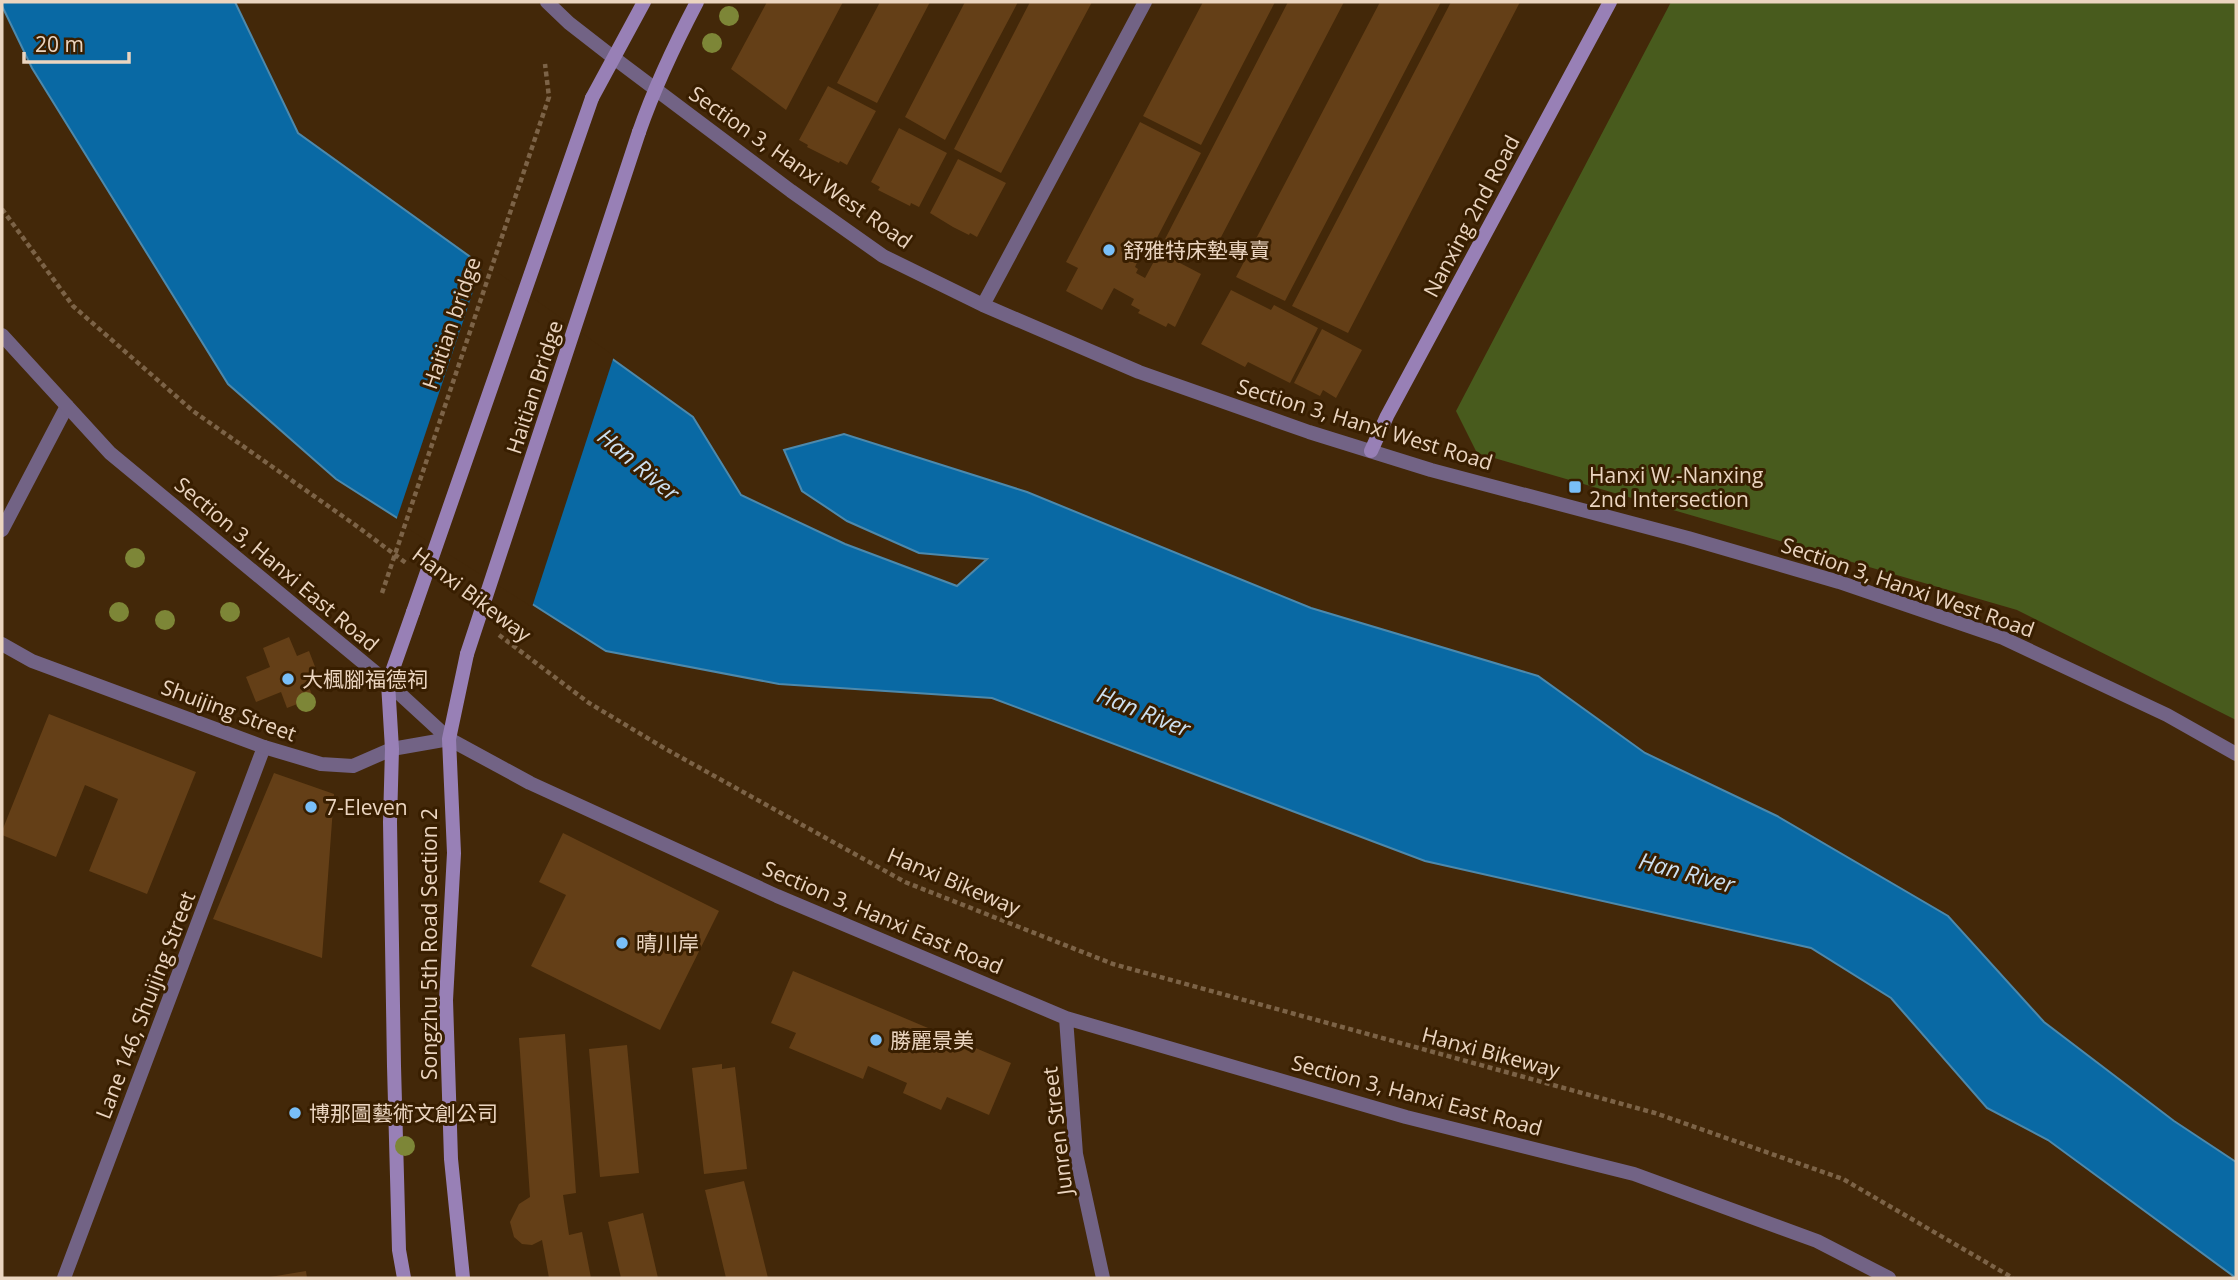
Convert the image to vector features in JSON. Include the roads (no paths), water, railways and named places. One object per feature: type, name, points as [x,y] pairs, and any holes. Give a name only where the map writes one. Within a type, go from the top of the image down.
[{"type":"street","name":"Section 3, Hanxi West Road","points":[[547,2],[569,23],[654,89],[883,256],[983,305],[1139,372],[1309,432],[1431,470],[1688,538],[1839,582],[2003,638],[2167,715],[2236,754]]},
{"type":"street","name":"Haitian bridge","points":[[413,612],[592,98],[645,2]]},
{"type":"street","name":"Haitian Bridge","points":[[467,654],[654,89],[697,2]]},
{"type":"street","points":[[983,305],[1144,2]]},
{"type":"street","name":"Nanxing 2nd Road","points":[[1371,451],[1610,2]]},
{"type":"street","name":"Section 3, Hanxi East Road","points":[[2,335],[110,453],[388,683],[449,739],[539,787],[777,896],[1066,1018],[1406,1117],[1634,1174],[1817,1241],[1889,1278]]},
{"type":"street","points":[[2,530],[67,406]]},
{"type":"street","name":"Songzhu 5th Road Section 2","points":[[404,1278],[399,1250],[394,1066],[390,822],[392,750],[388,683],[413,612]]},
{"type":"street","name":"Shuijing Street","points":[[2,645],[32,661],[264,747],[321,764],[353,766],[392,750],[449,739]]},
{"type":"street","name":"Songzhu 5th Road Section 2","points":[[463,1278],[451,1159],[447,1014],[454,853],[449,739],[467,654]]},
{"type":"street","name":"Lane 146, Shuijing Street","points":[[64,1278],[264,747]]},
{"type":"street","name":"Junren Street","points":[[1066,1018],[1076,1154],[1103,1278]]},
{"type":"water","name":"Han River","points":[[2,2],[235,2],[298,133],[693,417],[741,495],[845,544],[957,586],[987,559],[919,553],[847,521],[802,491],[784,450],[844,434],[1027,492],[1311,608],[1538,676],[1645,753],[1777,816],[1948,916],[2044,1022],[2174,1121],[2236,1162],[2236,1278],[2048,1140],[1987,1108],[1891,998],[1811,948],[1425,861],[992,698],[779,684],[606,651],[336,479],[228,384],[32,68]]},
{"type":"place","name":"舒雅特床墊專賣","points":[[1109,250]]},
{"type":"place","name":"Hanxi W.-Nanxing 2nd Intersection","points":[[1575,487]]},
{"type":"place","name":"大楓腳福德祠","points":[[288,679]]},
{"type":"place","name":"7-Eleven","points":[[311,807]]},
{"type":"place","name":"晴川岸","points":[[622,943]]},
{"type":"place","name":"勝麗景美","points":[[876,1040]]},
{"type":"place","name":"博那圖藝術文創公司","points":[[295,1113]]}]
